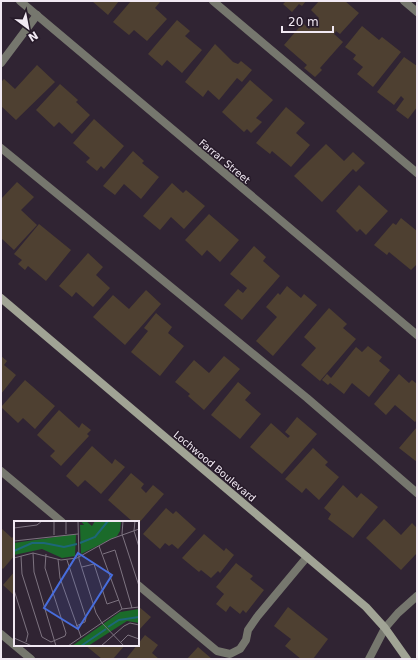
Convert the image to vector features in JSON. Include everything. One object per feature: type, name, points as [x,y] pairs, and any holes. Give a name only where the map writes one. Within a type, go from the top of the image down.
[{"type":"street","name":"Farrar Street","points":[[20,1],[417,336]]},
{"type":"street","points":[[213,1],[417,173]]},
{"type":"street","points":[[404,1],[417,12]]},
{"type":"street","points":[[1,63],[37,15]]},
{"type":"street","points":[[1,148],[307,398],[417,493]]},
{"type":"street","name":"Lochwood Boulevard","points":[[1,298],[366,607],[385,628],[407,659]]},
{"type":"street","points":[[1,471],[61,521]]},
{"type":"street","points":[[139,586],[217,651],[230,654],[240,649],[246,640],[248,630],[257,617],[308,557]]},
{"type":"street","points":[[369,659],[385,628],[398,613],[417,596]]},
{"type":"street","points":[[1,634],[14,645]]},
{"type":"street","points":[[15,646],[31,659]]},
{"type":"building","points":[[92,1],[119,1],[108,15]]},
{"type":"building","points":[[131,1],[160,2],[155,8],[167,19],[147,41],[134,30],[129,35],[113,22]]},
{"type":"building","points":[[286,1],[306,1],[302,6],[299,4],[292,12],[283,4]]},
{"type":"building","points":[[319,1],[345,1],[359,13],[340,34],[336,31],[334,34],[343,42],[320,68],[322,70],[315,77],[304,68],[307,65],[284,45],[303,23],[309,29],[319,18],[311,10]]},
{"type":"building","points":[[177,20],[190,31],[185,36],[202,50],[182,73],[167,60],[162,66],[148,54]]},
{"type":"building","points":[[362,26],[379,40],[382,37],[401,52],[373,87],[357,74],[363,67],[353,59],[356,55],[345,47]]},
{"type":"building","points":[[215,44],[233,62],[238,64],[241,61],[252,70],[242,82],[237,78],[219,100],[208,90],[203,97],[185,82]]},
{"type":"building","points":[[404,57],[417,66],[417,107],[408,119],[396,110],[404,99],[401,96],[394,105],[377,92]]},
{"type":"building","points":[[37,65],[55,82],[16,120],[1,106],[1,82],[4,79],[15,89]]},
{"type":"building","points":[[250,80],[273,100],[256,118],[262,122],[251,133],[247,129],[244,132],[222,112]]},
{"type":"building","points":[[60,84],[78,100],[76,102],[90,115],[72,134],[59,122],[54,127],[36,110]]},
{"type":"building","points":[[286,107],[305,123],[296,133],[310,145],[291,167],[272,151],[270,154],[256,143]]},
{"type":"building","points":[[94,119],[124,146],[104,169],[101,166],[97,171],[86,162],[90,158],[73,143]]},
{"type":"building","points":[[326,144],[344,161],[353,152],[365,163],[356,172],[353,169],[322,202],[294,176]]},
{"type":"building","points":[[133,151],[144,161],[142,163],[159,177],[141,199],[124,184],[115,195],[103,186]]},
{"type":"building","points":[[17,182],[34,197],[21,210],[37,225],[14,250],[1,238],[1,199]]},
{"type":"building","points":[[172,183],[183,193],[186,190],[205,206],[184,229],[171,217],[160,230],[143,216]]},
{"type":"building","points":[[359,185],[388,211],[366,235],[360,229],[357,232],[336,211]]},
{"type":"building","points":[[209,214],[239,240],[220,262],[207,250],[202,256],[185,240]]},
{"type":"building","points":[[401,218],[417,231],[417,264],[411,270],[389,252],[387,255],[374,245],[393,223],[396,225]]},
{"type":"building","points":[[39,224],[71,250],[46,281],[28,266],[25,270],[18,264],[22,260],[14,254]]},
{"type":"building","points":[[254,246],[266,257],[263,261],[280,276],[242,320],[224,305],[238,289],[243,293],[247,288],[230,274]]},
{"type":"building","points":[[88,253],[103,267],[96,275],[110,288],[93,307],[76,292],[72,297],[59,286]]},
{"type":"building","points":[[287,286],[301,298],[304,294],[317,305],[273,356],[256,341],[277,317],[266,307],[278,293],[280,295]]},
{"type":"building","points":[[146,290],[161,304],[125,345],[93,317],[113,295],[129,309]]},
{"type":"building","points":[[329,308],[347,324],[343,328],[356,339],[320,381],[301,365],[316,348],[304,337]]},
{"type":"building","points":[[156,313],[172,327],[168,333],[184,346],[160,376],[131,352],[148,331],[144,328]]},
{"type":"building","points":[[368,346],[382,357],[379,361],[390,370],[369,397],[352,383],[344,394],[330,383],[328,385],[322,380],[327,374],[331,378],[356,347],[362,352]]},
{"type":"building","points":[[1,356],[7,361],[4,365],[16,375],[1,394]]},
{"type":"building","points":[[224,356],[240,369],[204,410],[188,396],[190,394],[175,382],[194,360],[209,373]]},
{"type":"building","points":[[399,374],[409,383],[412,380],[417,384],[417,420],[415,422],[395,405],[386,415],[374,404]]},
{"type":"building","points":[[25,380],[55,406],[35,429],[23,418],[18,423],[1,407]]},
{"type":"building","points":[[238,382],[251,393],[245,400],[261,414],[240,439],[211,415]]},
{"type":"building","points":[[59,410],[79,428],[82,423],[91,430],[87,434],[89,436],[61,466],[50,456],[55,451],[37,435]]},
{"type":"building","points":[[297,417],[317,434],[282,474],[250,447],[271,423],[288,438],[290,436],[285,432]]},
{"type":"building","points":[[417,427],[417,462],[399,448]]},
{"type":"building","points":[[92,446],[112,464],[115,459],[125,467],[101,494],[85,480],[78,487],[66,476]]},
{"type":"building","points":[[313,448],[328,462],[325,465],[339,477],[319,500],[306,488],[302,493],[285,479]]},
{"type":"building","points":[[131,473],[144,484],[141,488],[146,493],[153,485],[164,494],[139,523],[139,521],[132,521],[108,500]]},
{"type":"building","points":[[343,485],[357,498],[361,493],[378,507],[353,538],[328,519],[331,514],[324,508]]},
{"type":"building","points":[[166,508],[173,514],[176,511],[196,529],[178,549],[172,544],[169,546],[165,543],[160,549],[143,534]]},
{"type":"building","points":[[384,519],[401,535],[412,523],[417,528],[417,553],[401,570],[366,538]]},
{"type":"building","points":[[1,528],[12,538],[14,535],[14,556],[3,569],[1,567]]},
{"type":"building","points":[[204,534],[224,551],[226,548],[234,555],[220,573],[218,571],[211,578],[201,570],[199,572],[182,558]]},
{"type":"building","points":[[236,563],[253,576],[250,579],[264,590],[246,613],[243,610],[240,614],[230,606],[226,612],[216,604],[224,594],[216,587]]},
{"type":"building","points":[[14,572],[14,595],[3,585]]},
{"type":"building","points":[[139,607],[151,617],[139,630]]},
{"type":"building","points":[[288,607],[328,639],[313,659],[301,659],[285,646],[291,639],[274,626]]},
{"type":"building","points":[[145,635],[158,645],[152,653],[159,659],[126,659],[136,646],[139,646],[139,643]]},
{"type":"building","points":[[86,646],[124,646],[113,659],[102,659]]},
{"type":"building","points":[[198,647],[212,659],[187,659]]}]
